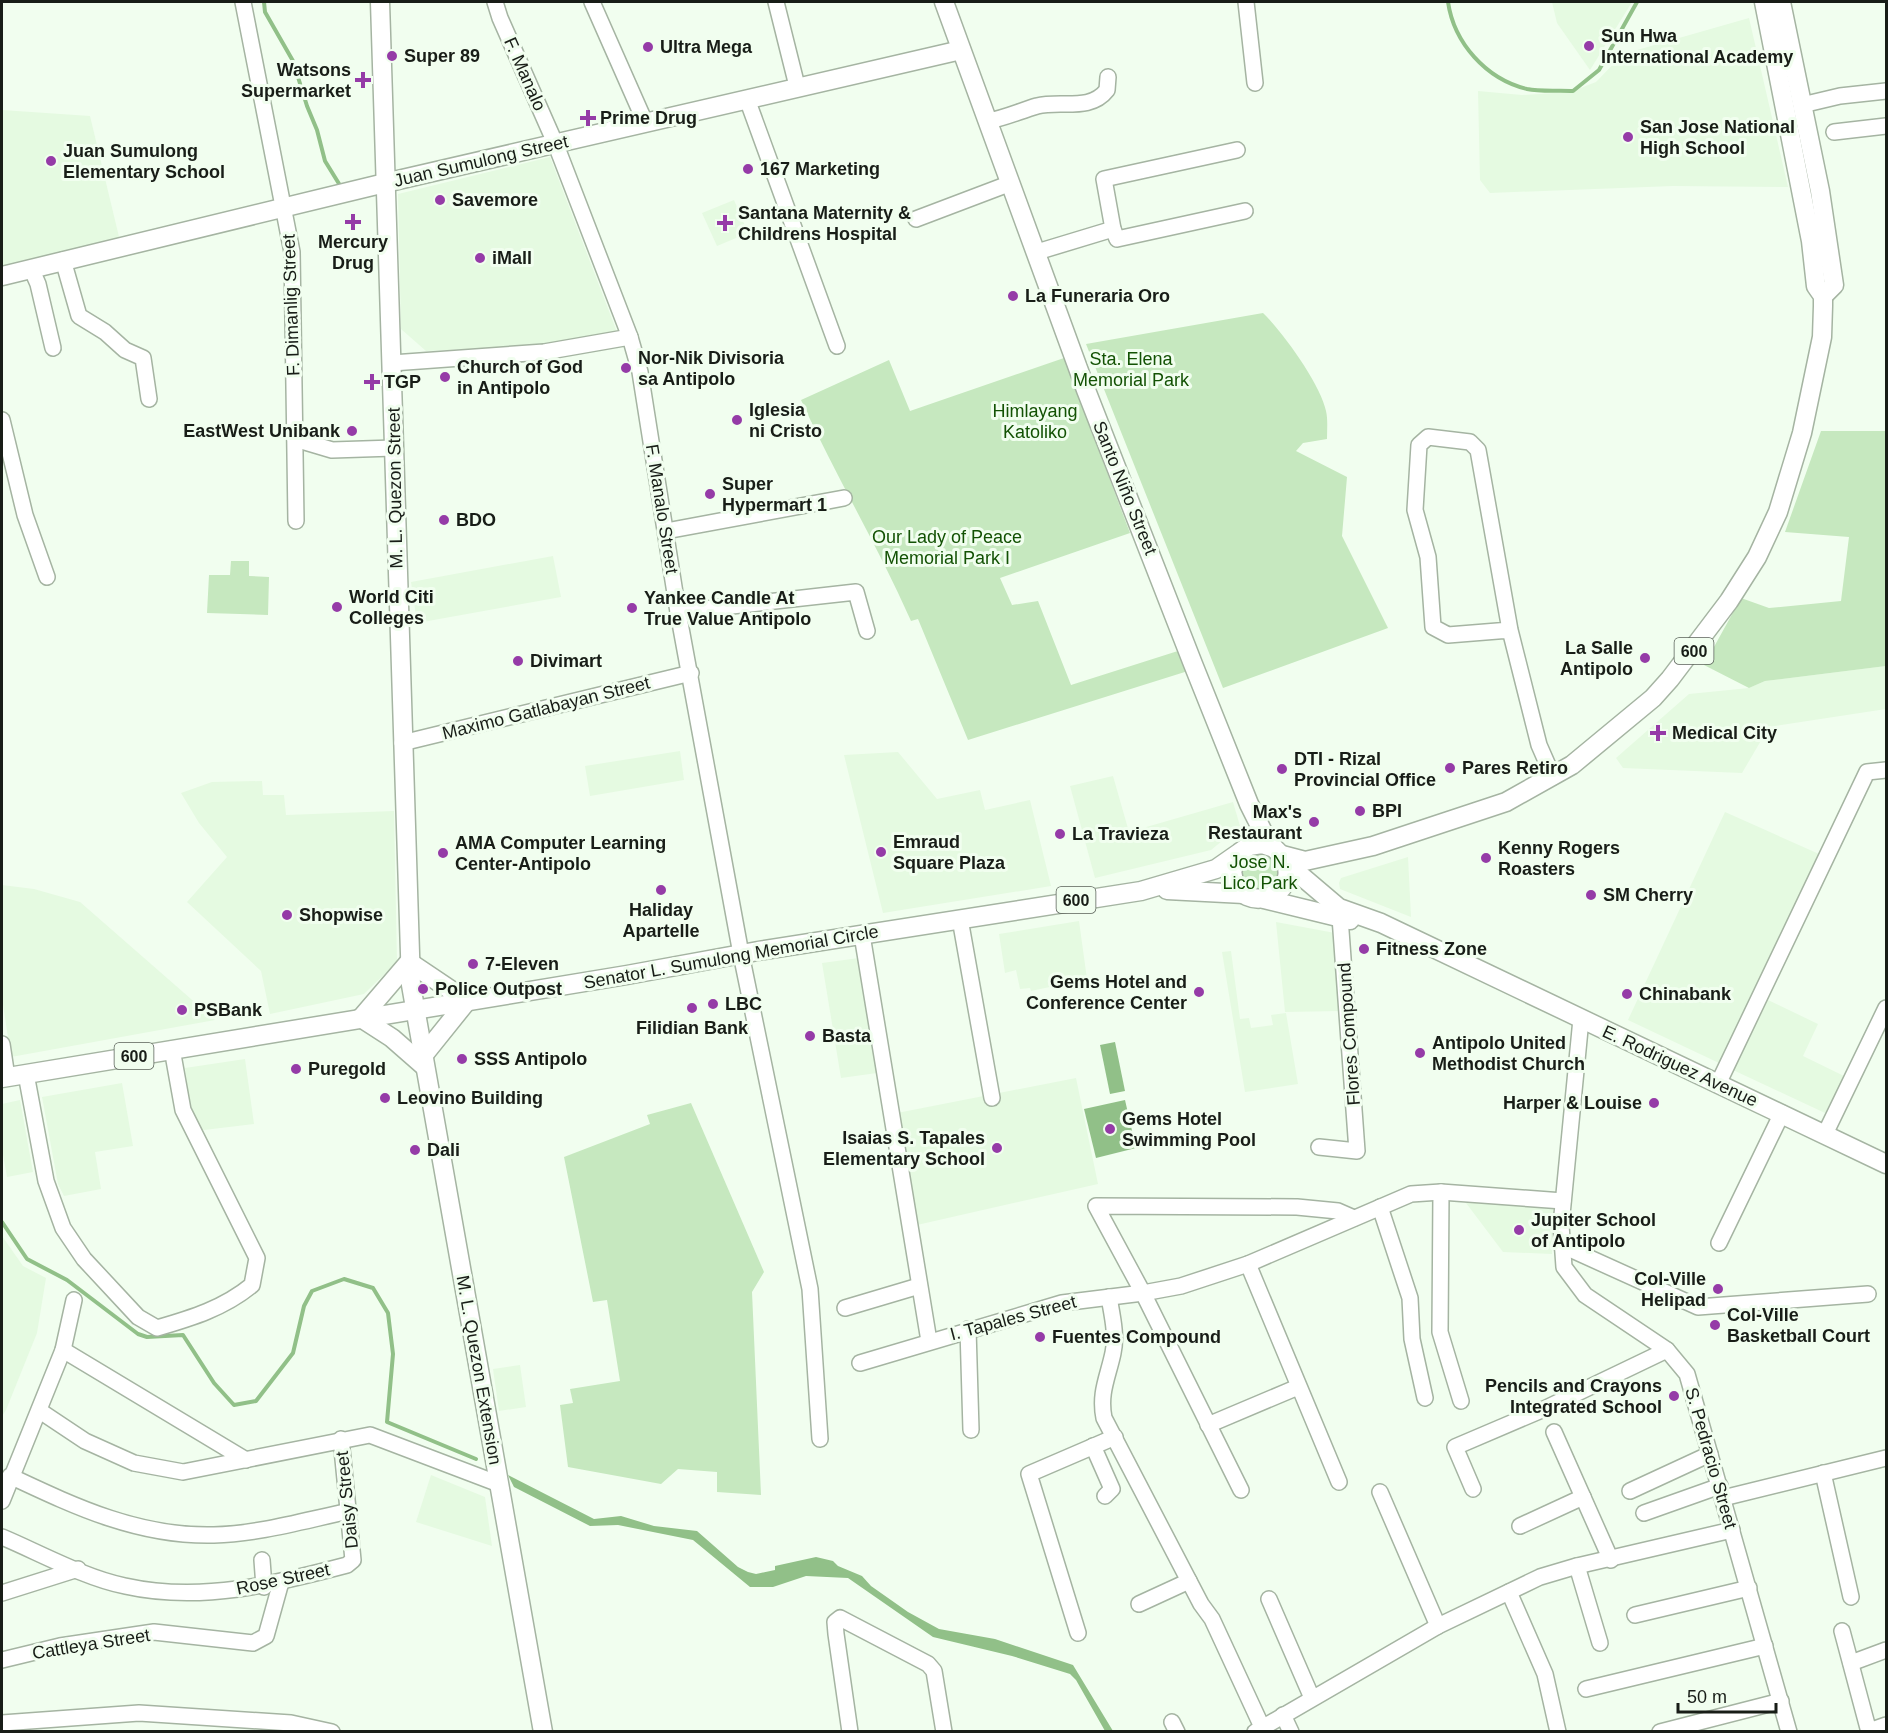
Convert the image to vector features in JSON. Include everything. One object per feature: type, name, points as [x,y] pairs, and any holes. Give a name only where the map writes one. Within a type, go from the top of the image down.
[{"type":"main road","name":"M. L. Quezon Street","points":[[380,2],[402,743],[410,962],[414,1010]]},
{"type":"main road","name":"Santo Niño Street","points":[[944,2],[1086,390],[1250,804],[1266,838],[1281,855]]},
{"type":"main road","name":"600","points":[[1241,851],[1262,844],[1281,855],[1305,861],[1314,860],[1372,846],[1506,802],[1553,777],[1572,765],[1661,689],[1709,630],[1757,557],[1778,512],[1802,433],[1822,337],[1823,296],[1816,286],[1811,241],[1764,2]]},
{"type":"main road","name":"600","points":[[1781,2],[1820,191],[1833,285],[1823,296]]},
{"type":"main road","name":"Juan Sumulong Street","points":[[2,276],[797,86],[962,50]]},
{"type":"main road","name":"Santo Niño Street","points":[[1241,851],[1249,832],[1250,804]]},
{"type":"main road","name":"600","points":[[1244,894],[1263,899],[1304,876],[1372,846]]},
{"type":"main road","name":"Senator L. Sumulong Memorial Circle","points":[[4,1078],[741,954],[1141,891],[1210,871],[1241,851]]},
{"type":"main road","points":[[1241,851],[1232,871],[1235,884],[1244,894]]},
{"type":"main road","points":[[1281,855],[1287,875],[1284,886]]},
{"type":"main road","name":"E. Rodriguez Avenue","points":[[1281,855],[1339,908],[1409,937],[1887,1164]]},
{"type":"main road","name":"Senator L. Sumulong Memorial Circle","points":[[1141,891],[1204,890],[1244,894]]},
{"type":"main road","name":"E. Rodriguez Avenue","points":[[1263,899],[1340,917],[1409,937]]},
{"type":"main road","points":[[410,962],[467,1001],[423,1061],[361,1018],[410,962]]},
{"type":"main road","name":"M. L. Quezon Extension","points":[[414,1010],[543,1731]]},
{"type":"street","name":"F. Dimanlig Street","points":[[243,2],[292,252],[296,521]]},
{"type":"street","name":"F. Manalo","points":[[495,2],[556,145]]},
{"type":"street","points":[[592,2],[645,122]]},
{"type":"street","points":[[776,2],[797,86]]},
{"type":"street","points":[[1246,2],[1255,83]]},
{"type":"street","points":[[988,121],[1037,106],[1075,105],[1093,101],[1107,90],[1108,77]]},
{"type":"street","points":[[1802,105],[1840,96],[1887,91]]},
{"type":"street","points":[[747,99],[837,346]]},
{"type":"street","points":[[1834,132],[1887,126]]},
{"type":"street","name":"F. Manalo Street","points":[[556,145],[630,338],[639,372],[678,612],[741,954],[810,1289],[820,1439]]},
{"type":"street","points":[[1237,150],[1104,179],[1117,239],[1245,211]]},
{"type":"street","points":[[916,219],[1011,183]]},
{"type":"street","points":[[1037,252],[1113,229]]},
{"type":"street","points":[[63,260],[79,316],[105,332],[125,350],[144,358],[149,399]]},
{"type":"street","points":[[31,268],[38,284],[53,348]]},
{"type":"street","points":[[392,363],[543,352],[630,338]]},
{"type":"street","points":[[2,420],[8,477],[25,515],[47,576]]},
{"type":"street","points":[[1510,630],[1448,635],[1433,627],[1428,557],[1415,510],[1419,445],[1428,437],[1470,442],[1478,450],[1510,630],[1539,745],[1553,777]]},
{"type":"street","points":[[295,439],[332,450],[394,448]]},
{"type":"street","points":[[666,531],[844,498]]},
{"type":"street","points":[[678,612],[856,592],[867,631]]},
{"type":"street","name":"Maximo Gatlabayan Street","points":[[402,743],[691,673]]},
{"type":"street","points":[[1718,1084],[1868,772],[1887,770]]},
{"type":"street","name":"Flores Compound","points":[[1319,1147],[1357,1151],[1340,917]]},
{"type":"street","points":[[960,919],[992,1098]]},
{"type":"street","name":"I. Tapales Street","points":[[862,935],[929,1341],[1062,1302],[1143,1293],[1181,1286],[1248,1264],[1411,1194],[1442,1192],[1563,1201]]},
{"type":"street","points":[[1825,1134],[1887,1008]]},
{"type":"street","name":"S. Pedracio Street","points":[[1581,1019],[1563,1201],[1561,1245],[1564,1267],[1585,1295],[1667,1350],[1687,1374],[1789,1731]]},
{"type":"street","points":[[2,1044],[4,1078]]},
{"type":"street","points":[[26,1074],[46,1181],[63,1228],[84,1259],[138,1317],[157,1328],[187,1320],[231,1302],[252,1285],[257,1258],[183,1110],[172,1050]]},
{"type":"street","points":[[1719,1243],[1782,1113]]},
{"type":"street","points":[[1442,1192],[1440,1332],[1461,1401]]},
{"type":"street","points":[[1241,1490],[1143,1293],[1096,1206],[1297,1207],[1338,1211],[1354,1218]]},
{"type":"street","points":[[1380,1207],[1410,1298],[1412,1339],[1425,1398]]},
{"type":"street","points":[[1561,1245],[1698,1306],[1868,1294]]},
{"type":"street","points":[[1248,1264],[1339,1482]]},
{"type":"street","points":[[845,1308],[919,1286]]},
{"type":"street","points":[[1109,1297],[1115,1331],[1114,1352],[1100,1402],[1104,1418],[1189,1581],[1212,1618],[1258,1729],[1438,1626],[1540,1577],[1577,1566],[1611,1560],[1732,1530]]},
{"type":"street","points":[[2,1501],[10,1476],[40,1412],[63,1350],[74,1300]]},
{"type":"street","points":[[968,1329],[972,1430]]},
{"type":"street","points":[[860,1363],[929,1341]]},
{"type":"street","points":[[63,1350],[246,1460]]},
{"type":"street","points":[[1473,1489],[1455,1448],[1544,1409],[1667,1350]]},
{"type":"street","points":[[1208,1425],[1298,1387]]},
{"type":"street","points":[[40,1412],[85,1441],[134,1463],[183,1472],[370,1435],[499,1484]]},
{"type":"street","points":[[1554,1432],[1611,1560]]},
{"type":"street","points":[[1078,1633],[1029,1474],[1115,1437]]},
{"type":"street","name":"Daisy Street","points":[[341,1439],[350,1511],[353,1560]]},
{"type":"street","points":[[1093,1446],[1112,1489],[1105,1496]]},
{"type":"street","points":[[1630,1491],[1710,1454]]},
{"type":"street","points":[[1644,1513],[1721,1492],[1823,1473],[1887,1458]]},
{"type":"street","points":[[1823,1473],[1851,1598]]},
{"type":"street","points":[[10,1476],[84,1511],[124,1525],[170,1533],[216,1535],[350,1511]]},
{"type":"street","points":[[1380,1492],[1438,1626]]},
{"type":"street","points":[[1520,1526],[1583,1497]]},
{"type":"street","name":"Rose Street","points":[[2,1537],[125,1586],[200,1593],[264,1587],[347,1565],[353,1560]]},
{"type":"street","points":[[262,1560],[264,1587]]},
{"type":"street","points":[[1577,1566],[1600,1643]]},
{"type":"street","points":[[2,1593],[78,1569]]},
{"type":"street","points":[[1138,1604],[1189,1581]]},
{"type":"street","name":"Cattleya Street","points":[[2,1660],[60,1646],[154,1632],[253,1643],[261,1641],[266,1635],[281,1582]]},
{"type":"street","points":[[1635,1615],[1749,1588]]},
{"type":"street","points":[[1509,1592],[1545,1674],[1558,1731]]},
{"type":"street","points":[[1269,1599],[1311,1698]]},
{"type":"street","points":[[850,1731],[836,1634],[836,1622],[840,1618],[928,1664],[934,1671],[944,1731]]},
{"type":"street","points":[[1842,1631],[1869,1731],[1887,1725]]},
{"type":"street","points":[[1586,1689],[1765,1646]]},
{"type":"street","points":[[1851,1663],[1887,1650]]},
{"type":"street","points":[[1660,1731],[1781,1701]]},
{"type":"street","points":[[2,1723],[139,1713],[332,1731]]},
{"type":"street","points":[[1283,1715],[1292,1731]]},
{"type":"shaded area","name":"Sun Hwa International Academy","points":[[1552,2],[1632,2],[1590,70],[1557,23]]},
{"type":"shaded area","name":"San Jose National High School","points":[[1749,18],[1788,187],[1673,186],[1490,193],[1480,180],[1478,91],[1522,95],[1570,92],[1596,82],[1623,54]]},
{"type":"shaded area","name":"Juan Sumulong Elementary School","points":[[2,110],[90,116],[120,241],[2,271]]},
{"type":"shaded area","name":"iMall","points":[[550,157],[617,332],[541,346],[426,351],[401,329],[398,194]]},
{"type":"shaded area","name":"Santana Maternity & Childrens Hospital","points":[[734,200],[748,233],[717,246],[702,213]]},
{"type":"shaded area","points":[[553,556],[561,597],[417,623],[411,582]]},
{"type":"shaded area","points":[[1886,666],[1886,709],[1769,727],[1742,773],[1623,768],[1616,758],[1689,694],[1749,688],[1765,681]]},
{"type":"shaded area","points":[[680,751],[684,780],[590,796],[585,766]]},
{"type":"shaded area","points":[[898,752],[937,799],[980,790],[985,810],[1030,800],[1051,886],[883,913],[844,755]]},
{"type":"shaded area","points":[[1113,776],[1129,832],[1233,802],[1240,826],[1211,850],[1095,878],[1070,786]]},
{"type":"shaded area","name":"Shopwise","points":[[262,781],[263,795],[284,795],[286,815],[394,811],[397,962],[364,994],[270,1014],[261,971],[187,902],[227,857],[199,823],[181,793],[212,782]]},
{"type":"shaded area","points":[[1725,812],[1819,854],[1719,1063],[1628,1020]]},
{"type":"shaded area","points":[[1408,857],[1411,917],[1340,889],[1341,878]]},
{"type":"shaded area","points":[[2,885],[34,889],[80,902],[215,1020],[11,1057],[2,998]]},
{"type":"shaded area","points":[[1079,921],[1087,979],[1031,991],[1030,988],[1020,989],[1016,970],[1005,973],[999,934]]},
{"type":"shaded area","points":[[1276,922],[1335,933],[1340,1011],[1285,1012]]},
{"type":"shaded area","points":[[1231,951],[1240,1019],[1249,1018],[1251,1028],[1273,1025],[1271,1015],[1286,1013],[1298,1084],[1245,1092],[1222,952]]},
{"type":"shaded area","points":[[859,958],[877,1073],[841,1078],[822,963]]},
{"type":"shaded area","points":[[1768,1000],[1818,1024],[1803,1056],[1844,1076],[1825,1113],[1733,1070]]},
{"type":"shaded area","points":[[1115,1042],[1125,1091],[1110,1094],[1100,1045]]},
{"type":"shaded area","points":[[245,1059],[254,1124],[204,1130],[199,1128],[190,1106],[185,1068]]},
{"type":"shaded area","name":"Isaias S. Tapales Elementary School","points":[[1076,1078],[1098,1184],[917,1225],[897,1113]]},
{"type":"shaded area","points":[[122,1083],[133,1146],[95,1152],[101,1189],[64,1196],[58,1184],[42,1097]]},
{"type":"shaded area","points":[[20,1100],[33,1172],[7,1177],[2,1149],[2,1104]]},
{"type":"shaded area","name":"Gems Hotel Swimming Pool","points":[[1125,1100],[1136,1148],[1096,1158],[1084,1109]]},
{"type":"shaded area","name":"Jupiter School of Antipolo","points":[[1463,1199],[1553,1207],[1552,1254],[1503,1252]]},
{"type":"shaded area","points":[[2,1236],[23,1266],[46,1278],[37,1333],[2,1416]]},
{"type":"shaded area","points":[[520,1365],[526,1407],[499,1411],[493,1369]]},
{"type":"shaded area","points":[[431,1475],[485,1497],[492,1546],[416,1522]]},
{"type":"shaded area","points":[[508,1475],[594,1519],[621,1516],[654,1526],[697,1531],[738,1567],[748,1572],[756,1574],[775,1570],[775,1566],[816,1557],[833,1561],[838,1566],[862,1576],[871,1586],[908,1612],[939,1629],[995,1639],[1073,1665],[1113,1731],[1105,1731],[1076,1680],[1070,1674],[1012,1656],[933,1637],[848,1578],[806,1576],[773,1587],[750,1587],[693,1540],[618,1525],[590,1526],[514,1487]]},
{"type":"green space","name":"Sta. Elena Memorial Park","points":[[1263,313],[1300,359],[1323,400],[1327,417],[1327,439],[1303,443],[1296,451],[1347,477],[1342,536],[1388,628],[1223,688],[1086,344]]},
{"type":"green space","name":"Our Lady of Peace Memorial Park I","points":[[1064,358],[1130,533],[1000,578],[1012,605],[1038,601],[1071,685],[1181,650],[1188,671],[968,740],[918,619],[911,621],[801,400],[889,360],[910,411]]},
{"type":"green space","points":[[1821,431],[1886,431],[1886,666],[1765,681],[1749,688],[1704,665],[1741,598],[1769,608],[1841,601],[1849,537],[1785,532]]},
{"type":"green space","points":[[231,561],[249,561],[249,576],[269,577],[268,615],[207,613],[209,575],[230,575]]},
{"type":"green space","name":"Jose N. Lico Park","points":[[1260,854],[1273,859],[1278,872],[1273,885],[1260,890],[1247,885],[1242,872],[1247,859]]},
{"type":"green space","points":[[691,1103],[764,1272],[752,1292],[761,1495],[717,1492],[717,1472],[678,1469],[661,1484],[568,1467],[560,1405],[573,1403],[570,1389],[620,1381],[607,1300],[593,1302],[564,1157],[650,1124],[647,1115]]},
{"type":"waterway","points":[[264,2],[265,12],[293,61],[317,130],[325,161],[341,187]]},
{"type":"waterway","points":[[1448,2],[1451,17],[1465,45],[1474,57],[1498,77],[1527,89],[1573,91],[1599,70],[1637,2]]},
{"type":"waterway","points":[[2,1222],[27,1259],[67,1280],[138,1334],[147,1337],[183,1335],[214,1383],[234,1405],[256,1401],[293,1353],[304,1306],[312,1291],[344,1279],[373,1288],[388,1313],[393,1354],[387,1422],[476,1459]]},
{"type":"place","name":"Sun Hwa International Academy","points":[[1589,46]]},
{"type":"place","name":"Ultra Mega","points":[[648,47]]},
{"type":"place","name":"Super 89","points":[[392,56]]},
{"type":"place","name":"Watsons Supermarket","points":[[363,80]]},
{"type":"place","name":"Prime Drug","points":[[588,118]]},
{"type":"place","name":"San Jose National High School","points":[[1628,137]]},
{"type":"place","name":"Juan Sumulong Elementary School","points":[[51,161]]},
{"type":"place","name":"167 Marketing","points":[[748,169]]},
{"type":"place","name":"Savemore","points":[[440,200]]},
{"type":"place","name":"Mercury Drug","points":[[353,222]]},
{"type":"place","name":"Santana Maternity & Childrens Hospital","points":[[725,223]]},
{"type":"place","name":"iMall","points":[[480,258]]},
{"type":"place","name":"La Funeraria Oro","points":[[1013,296]]},
{"type":"place","name":"Nor-Nik Divisoria sa Antipolo","points":[[626,368]]},
{"type":"place","name":"Church of God in Antipolo","points":[[445,377]]},
{"type":"place","name":"TGP","points":[[372,382]]},
{"type":"place","name":"Iglesia ni Cristo","points":[[737,420]]},
{"type":"place","name":"EastWest Unibank","points":[[352,431]]},
{"type":"place","name":"Super Hypermart 1","points":[[710,494]]},
{"type":"place","name":"BDO","points":[[444,520]]},
{"type":"place","name":"World Citi Colleges","points":[[337,607]]},
{"type":"place","name":"Yankee Candle At True Value Antipolo","points":[[632,608]]},
{"type":"place","name":"La Salle Antipolo","points":[[1645,658]]},
{"type":"place","name":"Divimart","points":[[518,661]]},
{"type":"place","name":"Medical City","points":[[1658,733]]},
{"type":"place","name":"Pares Retiro","points":[[1450,768]]},
{"type":"place","name":"DTI - Rizal Provincial Office","points":[[1282,769]]},
{"type":"place","name":"BPI","points":[[1360,811]]},
{"type":"place","name":"Max's Restaurant","points":[[1314,822]]},
{"type":"place","name":"La Travieza","points":[[1060,834]]},
{"type":"place","name":"Emraud Square Plaza","points":[[881,852]]},
{"type":"place","name":"AMA Computer Learning Center-Antipolo","points":[[443,853]]},
{"type":"place","name":"Kenny Rogers Roasters","points":[[1486,858]]},
{"type":"place","name":"Haliday Apartelle","points":[[661,890]]},
{"type":"place","name":"SM Cherry","points":[[1591,895]]},
{"type":"place","name":"Shopwise","points":[[287,915]]},
{"type":"place","name":"Fitness Zone","points":[[1364,949]]},
{"type":"place","name":"7-Eleven","points":[[473,964]]},
{"type":"place","name":"Police Outpost","points":[[423,989]]},
{"type":"place","name":"Gems Hotel and Conference Center","points":[[1199,992]]},
{"type":"place","name":"Chinabank","points":[[1627,994]]},
{"type":"place","name":"LBC","points":[[713,1004]]},
{"type":"place","name":"Filidian Bank","points":[[692,1008]]},
{"type":"place","name":"PSBank","points":[[182,1010]]},
{"type":"place","name":"Basta","points":[[810,1036]]},
{"type":"place","name":"Antipolo United Methodist Church","points":[[1420,1053]]},
{"type":"place","name":"SSS Antipolo","points":[[462,1059]]},
{"type":"place","name":"Puregold","points":[[296,1069]]},
{"type":"place","name":"Leovino Building","points":[[385,1098]]},
{"type":"place","name":"Harper & Louise","points":[[1654,1103]]},
{"type":"place","name":"Gems Hotel Swimming Pool","points":[[1110,1129]]},
{"type":"place","name":"Isaias S. Tapales Elementary School","points":[[997,1148]]},
{"type":"place","name":"Dali","points":[[415,1150]]},
{"type":"place","name":"Jupiter School of Antipolo","points":[[1519,1230]]},
{"type":"place","name":"Col-Ville Helipad","points":[[1718,1289]]},
{"type":"place","name":"Col-Ville Basketball Court","points":[[1715,1325]]},
{"type":"place","name":"Fuentes Compound","points":[[1040,1337]]},
{"type":"place","name":"Pencils and Crayons Integrated School","points":[[1674,1396]]},
{"type":"park label","name":"Himlayang Katoliko","points":[[1035,421]]}]
